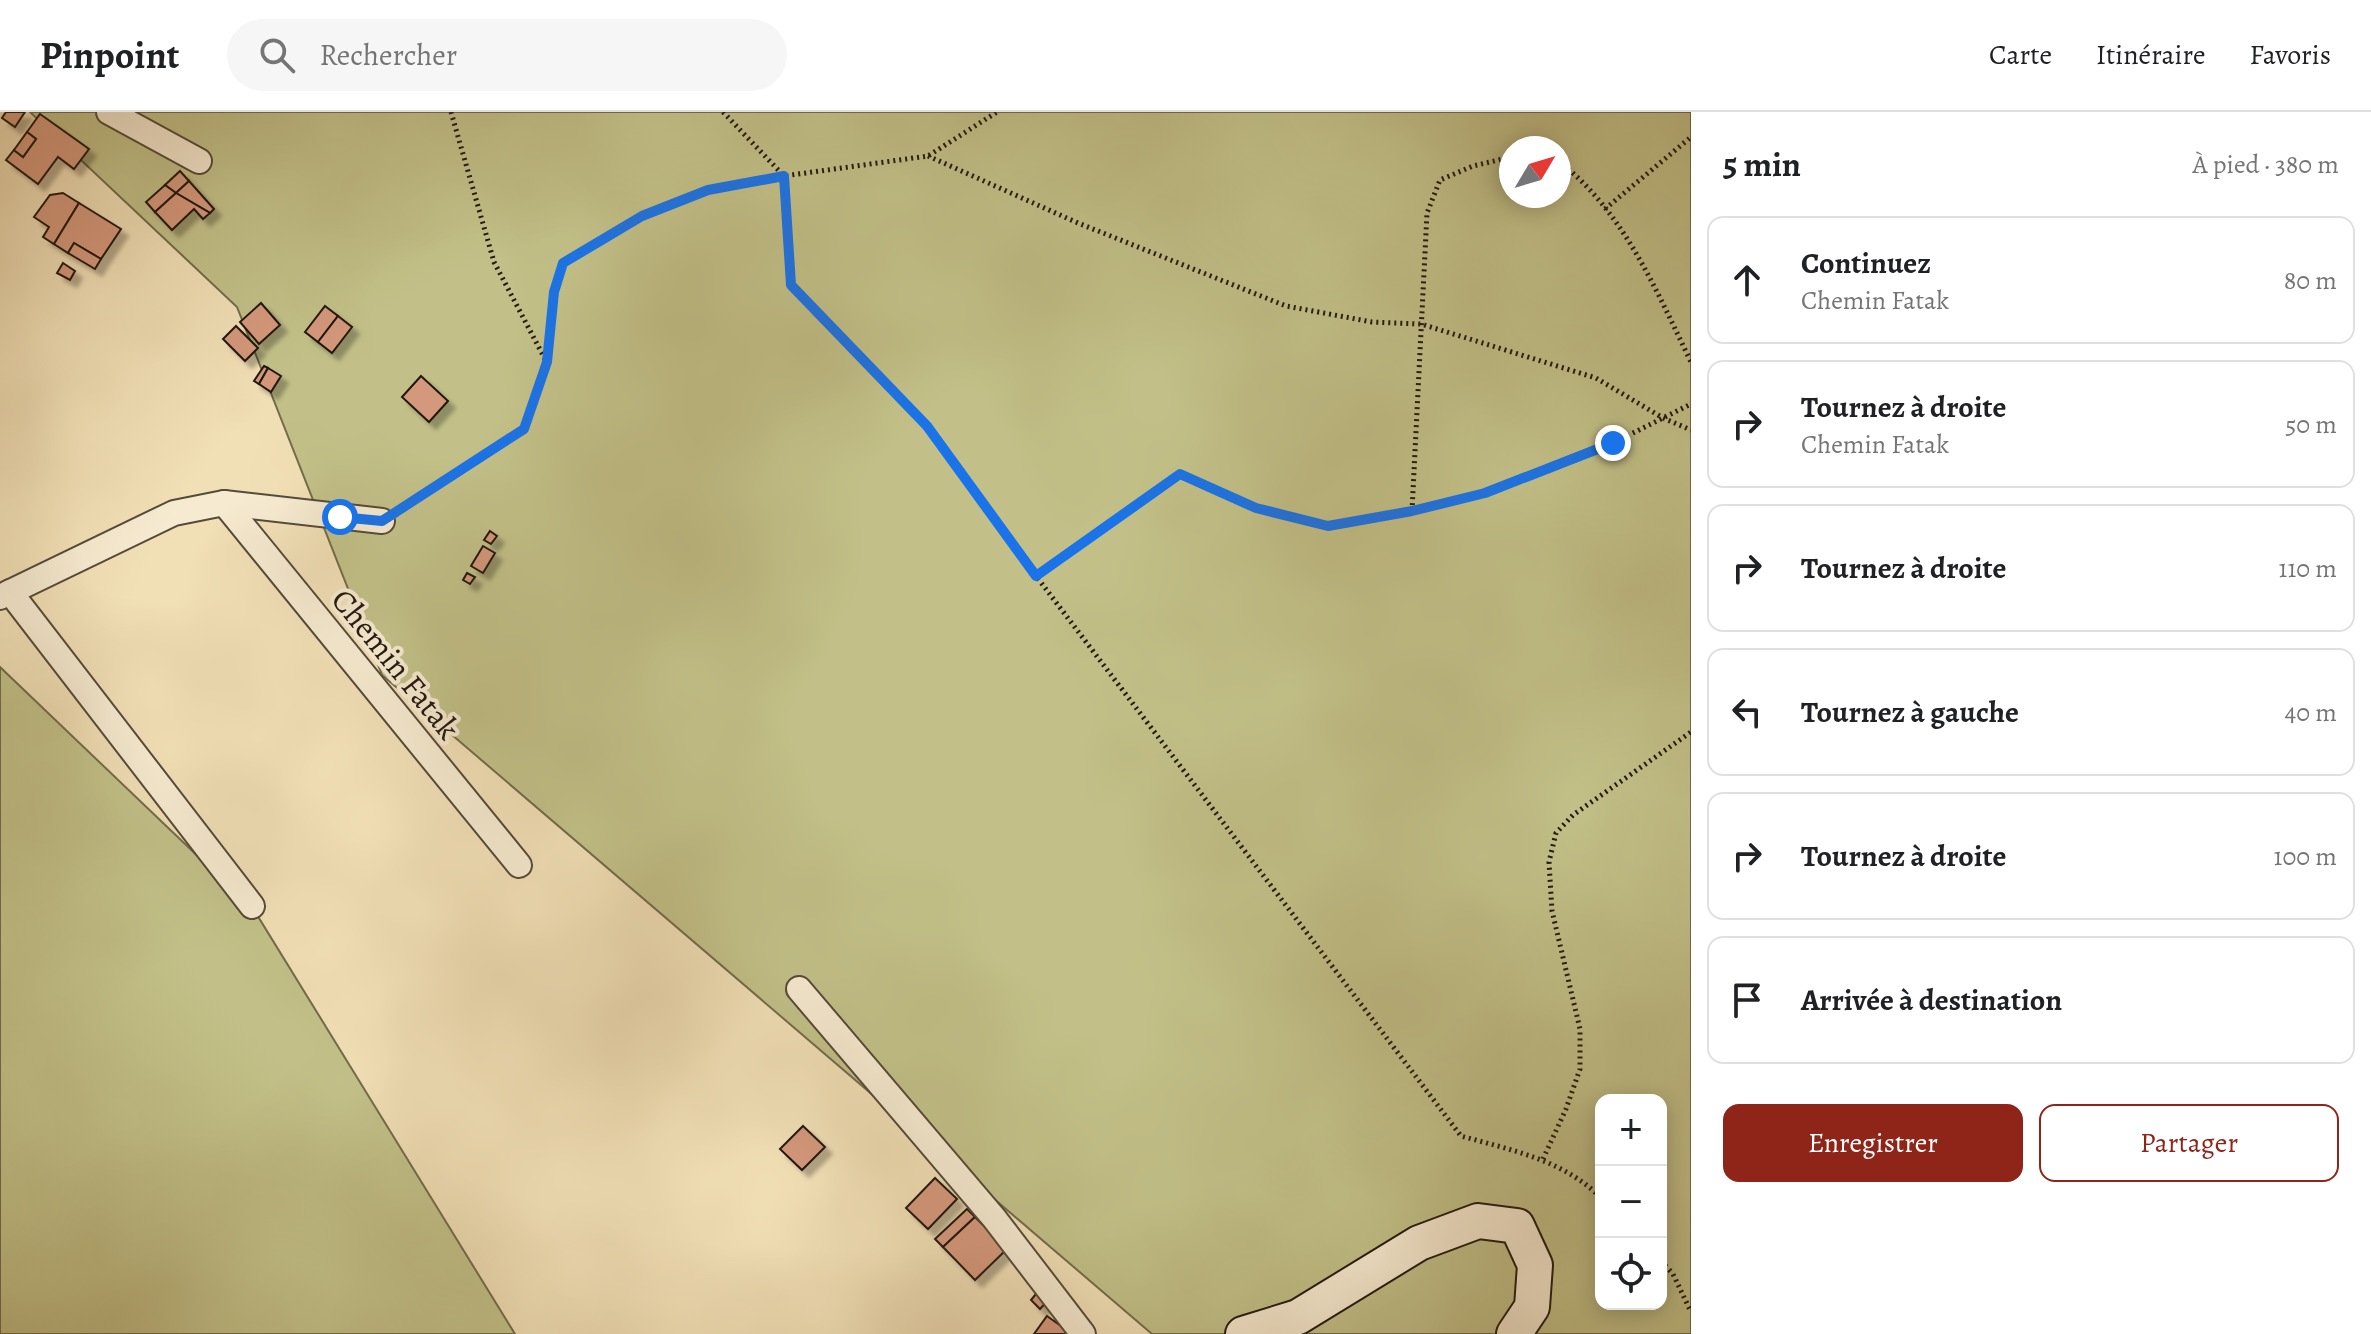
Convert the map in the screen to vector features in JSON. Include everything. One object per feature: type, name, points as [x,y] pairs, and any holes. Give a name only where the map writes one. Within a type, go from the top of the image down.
[{"type":"street","points":[[109,112],[199,161]]},
{"type":"street","points":[[252,906],[5,595],[174,513],[224,503],[382,521]]},
{"type":"street","name":"Chemin Fatak","points":[[224,503],[519,865]]},
{"type":"street","points":[[799,989],[994,1218],[1083,1334]]},
{"type":"street","points":[[1243,1334],[1298,1317],[1419,1243],[1478,1221],[1517,1226],[1535,1265],[1532,1307],[1514,1334]]},
{"type":"path","points":[[451,112],[494,262],[547,362]]},
{"type":"path","points":[[723,112],[784,176],[791,285],[927,426],[1036,576],[1461,1136],[1543,1159],[1595,1192]]},
{"type":"path","points":[[382,521],[524,429],[547,362],[554,292],[563,263],[642,216],[708,190],[928,156],[997,112]]},
{"type":"path","points":[[1605,209],[1691,137]]},
{"type":"path","points":[[928,156],[1078,223],[1286,306],[1372,322],[1421,324],[1596,378],[1663,418],[1691,430]]},
{"type":"path","points":[[1412,511],[1427,213],[1440,180],[1473,166],[1499,160]]},
{"type":"path","points":[[1571,170],[1583,180],[1637,250],[1691,362]]},
{"type":"path","points":[[1036,576],[1180,474],[1256,508],[1328,526],[1412,511],[1485,493],[1613,443],[1691,404]]},
{"type":"path","points":[[1543,1159],[1580,1069],[1580,1029],[1552,911],[1549,862],[1556,833],[1573,815],[1691,732]]},
{"type":"path","points":[[1667,1268],[1691,1312]]},
{"type":"shaded area","points":[[30,112],[1691,112],[1691,1334],[1152,1334],[382,675],[237,307]]},
{"type":"shaded area","points":[[0,667],[254,910],[515,1334],[0,1334]]},
{"type":"building","points":[[6,112],[25,112],[15,127],[2,118]]},
{"type":"building","points":[[40,114],[89,149],[74,169],[58,157],[38,184],[6,160],[14,150],[23,157],[36,139],[27,132]]},
{"type":"building","points":[[27,132],[36,139],[23,157],[14,150]]},
{"type":"building","points":[[180,171],[189,181],[176,193],[165,185]]},
{"type":"building","points":[[189,181],[214,209],[210,213],[176,193]]},
{"type":"building","points":[[165,185],[176,193],[155,212],[146,202]]},
{"type":"building","points":[[63,193],[79,203],[54,244],[43,237],[49,227],[34,217],[50,195]]},
{"type":"building","points":[[176,193],[210,213],[203,219],[194,209],[172,230],[155,212]]},
{"type":"building","points":[[79,203],[121,229],[101,259],[74,243],[68,253],[54,244]]},
{"type":"building","points":[[74,243],[101,259],[95,269],[68,253]]},
{"type":"building","points":[[63,263],[75,271],[70,280],[57,273]]},
{"type":"building","points":[[261,303],[280,325],[259,344],[240,322]]},
{"type":"building","points":[[325,306],[338,316],[318,342],[305,332]]},
{"type":"building","points":[[338,316],[352,327],[332,353],[318,342]]},
{"type":"building","points":[[236,326],[258,348],[245,361],[223,339]]},
{"type":"building","points":[[264,366],[268,368],[259,384],[254,381]]},
{"type":"building","points":[[268,368],[281,376],[271,392],[259,384]]},
{"type":"building","points":[[421,376],[448,401],[429,422],[402,397]]},
{"type":"building","points":[[490,531],[497,536],[491,544],[484,540]]},
{"type":"building","points":[[483,546],[495,553],[483,573],[471,566]]},
{"type":"building","points":[[467,573],[475,577],[470,584],[463,580]]},
{"type":"building","points":[[803,1126],[825,1147],[802,1170],[780,1149]]},
{"type":"building","points":[[935,1178],[957,1199],[928,1229],[906,1208]]},
{"type":"building","points":[[967,1209],[975,1217],[943,1247],[935,1239]]},
{"type":"building","points":[[975,1217],[1007,1249],[975,1280],[943,1247]]},
{"type":"building","points":[[1040,1289],[1050,1298],[1040,1309],[1031,1300]]},
{"type":"building","points":[[1047,1316],[1068,1331],[1066,1334],[1034,1334]]},
{"type":"route","points":[[340,517],[382,521],[524,429],[547,362],[554,292],[563,263],[642,216],[708,190],[784,176],[791,285],[927,426],[1036,576],[1180,474],[1256,508],[1328,526],[1412,511],[1485,493],[1613,443]]}]
